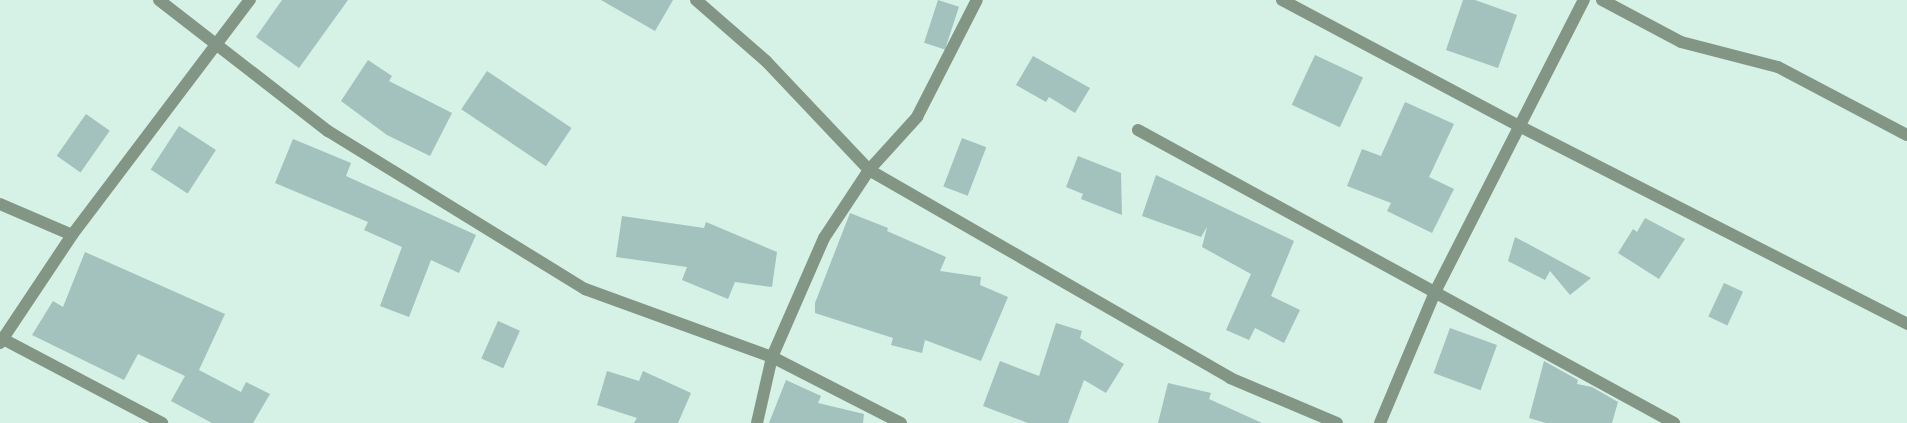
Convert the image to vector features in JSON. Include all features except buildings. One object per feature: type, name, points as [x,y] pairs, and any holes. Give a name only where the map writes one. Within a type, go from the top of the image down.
[{"type":"street","points":[[159,0],[328,131],[585,288],[772,357],[901,423]]},
{"type":"street","points":[[162,423],[2,341],[72,235],[250,0]]},
{"type":"street","points":[[696,0],[766,61],[869,170],[1230,378],[1337,423]]},
{"type":"street","points":[[757,423],[772,357],[824,238],[869,170],[917,117],[977,0]]},
{"type":"street","points":[[1282,0],[1519,126],[1907,324]]},
{"type":"street","points":[[1380,423],[1435,292],[1584,0]]},
{"type":"street","points":[[1602,0],[1681,42],[1778,67],[1907,135]]},
{"type":"street","points":[[1138,130],[1674,423]]},
{"type":"street","points":[[0,204],[72,235]]}]
